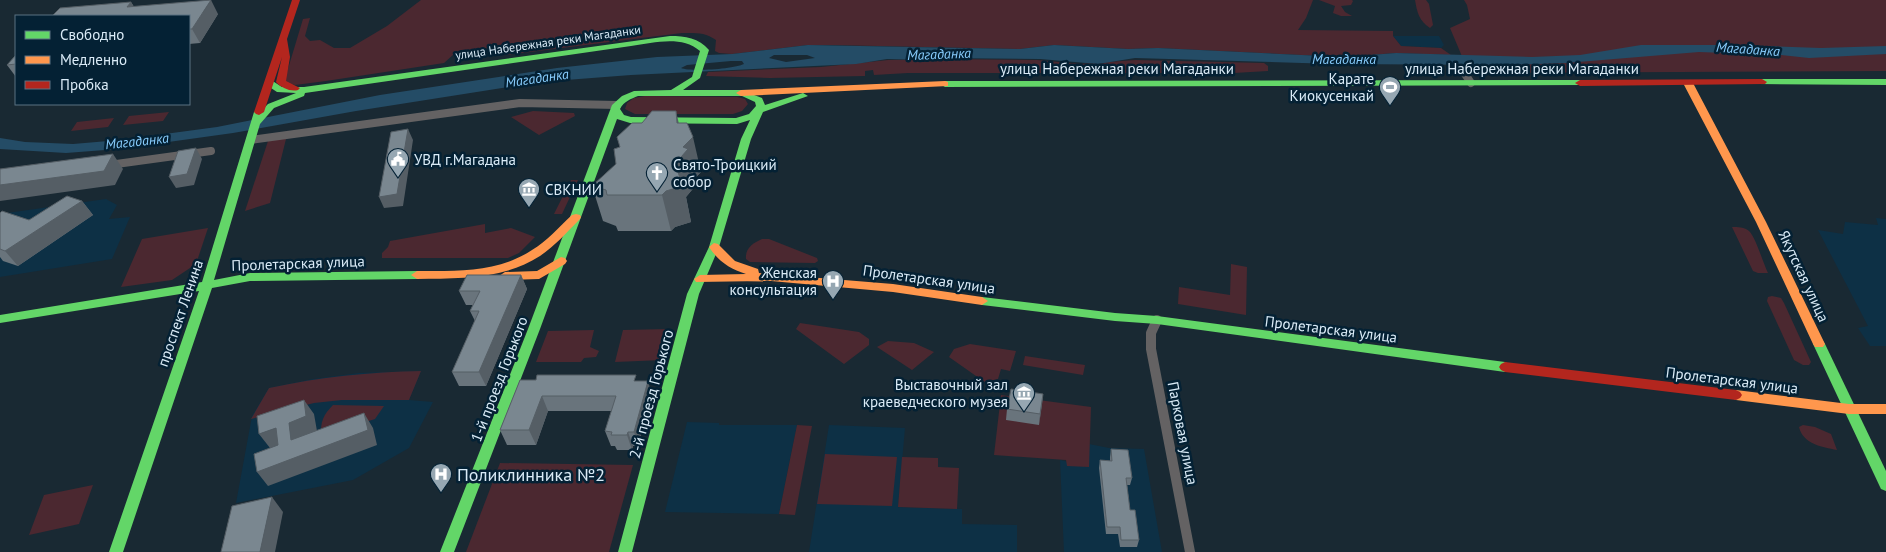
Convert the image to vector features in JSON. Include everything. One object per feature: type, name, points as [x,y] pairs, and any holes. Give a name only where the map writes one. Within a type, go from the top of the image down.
[{"type":"street","name":"проспект Ленина","points":[[116,552],[207,285],[255,124],[264,109],[268,82],[296,0]]},
{"type":"street","points":[[283,38],[286,57],[280,80],[282,83],[297,88],[327,86]]},
{"type":"street","name":"улица Набережная реки Магаданки","points":[[327,86],[660,40],[693,41],[702,45],[705,50],[696,78],[678,90],[665,93]]},
{"type":"street","points":[[1461,68],[1471,83]]},
{"type":"street","points":[[696,78],[699,85],[705,89],[728,93]]},
{"type":"street","points":[[268,82],[274,88],[284,91],[327,86]]},
{"type":"street","name":"улица Набережная реки Магаданки","points":[[617,107],[620,101],[631,95],[649,93],[742,93],[936,83],[1886,82]]},
{"type":"street","name":"Якутская улица","points":[[1688,83],[1766,231],[1886,486]]},
{"type":"street","points":[[264,109],[296,95],[327,86]]},
{"type":"street","name":"улица Набережная реки Магаданки","points":[[639,121],[727,122],[748,117],[760,110],[797,97],[827,90]]},
{"type":"street","points":[[714,247],[746,139],[760,110],[759,100],[742,93]]},
{"type":"street","points":[[251,139],[520,103],[617,107],[620,117],[639,121]]},
{"type":"street","name":"Пролетарская улица","points":[[0,319],[258,277],[480,274],[513,265],[531,257],[551,242],[577,217],[617,107]]},
{"type":"street","points":[[608,134],[623,125],[639,121]]},
{"type":"street","points":[[727,122],[741,128],[746,139]]},
{"type":"street","points":[[105,166],[212,151]]},
{"type":"street","name":"1-й проезд Горького","points":[[447,552],[562,260],[577,217]]},
{"type":"street","name":"Пролетарская улица","points":[[714,247],[725,261],[737,268],[771,276]]},
{"type":"street","name":"2-й проезд Горького","points":[[625,552],[690,304],[714,247]]},
{"type":"street","name":"Пролетарская улица","points":[[480,274],[488,276],[532,276],[544,273],[562,260]]},
{"type":"street","points":[[532,276],[546,280],[550,288]]},
{"type":"street","name":"Пролетарская улица","points":[[700,278],[771,276],[893,288],[1049,310],[1157,320],[1538,371],[1849,408],[1886,409]]},
{"type":"street","name":"Парковая улица","points":[[1157,320],[1151,333],[1151,349],[1190,552]]},
{"type":"shaded area","points":[[421,0],[1313,0],[1306,18],[1298,30],[1393,31],[1393,36],[1401,46],[1441,48],[1451,55],[1396,53],[1344,57],[1054,45],[1020,49],[808,45],[732,54],[715,51],[716,40],[708,36],[682,33],[506,55],[494,47],[454,54],[444,63],[295,85],[284,82],[303,19],[310,18],[305,36],[310,41],[320,40],[334,48],[350,48],[387,26]]},
{"type":"shaded area","points":[[1319,0],[1352,0],[1351,5],[1341,6],[1345,12],[1352,16],[1341,16],[1333,13],[1335,6]]},
{"type":"shaded area","points":[[1415,0],[1426,0],[1429,4],[1433,25],[1430,28],[1419,16]]},
{"type":"shaded area","points":[[1464,0],[1886,0],[1886,71],[1469,73],[1450,28],[1470,19]]},
{"type":"shaded area","points":[[1393,36],[1439,36],[1444,45],[1441,48],[1401,46]]},
{"type":"shaded area","points":[[888,60],[1037,60],[1081,64],[1135,60],[1264,63],[1268,66],[1268,71],[1234,73],[908,73],[874,75],[873,70],[865,71],[865,76],[770,78],[706,76],[708,72],[821,67]]},
{"type":"shaded area","points":[[645,96],[737,97],[745,99],[748,104],[742,111],[733,114],[635,114],[625,109],[627,103],[634,98]]},
{"type":"shaded area","points":[[533,111],[574,113],[575,116],[539,135],[511,117]]},
{"type":"shaded area","points":[[169,112],[163,121],[123,125],[129,116]]},
{"type":"shaded area","points":[[114,118],[108,127],[71,131],[77,122]]},
{"type":"shaded area","points":[[287,135],[270,203],[245,211],[269,138]]},
{"type":"shaded area","points":[[571,180],[578,180],[562,214],[554,214]]},
{"type":"shaded area","points":[[106,199],[117,205],[109,219],[130,217],[112,259],[0,277],[0,214]]},
{"type":"shaded area","points":[[1876,218],[1886,219],[1886,346],[1870,346],[1858,328],[1868,326],[1818,230],[1843,234],[1845,222],[1878,225]]},
{"type":"shaded area","points":[[485,224],[485,233],[511,228],[535,237],[519,253],[508,258],[382,258],[382,253],[388,247],[390,241]]},
{"type":"shaded area","points":[[1732,227],[1743,228],[1752,234],[1768,273],[1753,271]]},
{"type":"shaded area","points":[[208,228],[196,264],[172,280],[121,287],[142,239]]},
{"type":"shaded area","points":[[762,239],[769,239],[817,258],[818,261],[815,263],[750,262],[746,259],[748,249]]},
{"type":"shaded area","points":[[1231,264],[1247,267],[1246,315],[1178,304],[1179,287],[1230,295]]},
{"type":"shaded area","points":[[1768,297],[1781,298],[1784,303],[1811,362],[1809,365],[1803,365],[1794,360],[1767,301]]},
{"type":"shaded area","points":[[800,323],[859,332],[869,339],[869,345],[844,364],[796,329]]},
{"type":"shaded area","points":[[669,329],[663,360],[615,362],[623,330]]},
{"type":"shaded area","points":[[594,330],[590,347],[599,351],[596,357],[584,358],[581,362],[536,362],[548,331]]},
{"type":"shaded area","points":[[888,341],[914,343],[934,352],[912,370],[877,347]]},
{"type":"shaded area","points":[[970,344],[1016,351],[1010,371],[1001,369],[998,379],[986,383],[949,357],[954,349]]},
{"type":"shaded area","points":[[1025,356],[1085,365],[1083,375],[1023,365]]},
{"type":"shaded area","points":[[421,371],[409,400],[433,402],[409,448],[353,480],[236,503],[252,416],[269,388],[313,379],[359,373]]},
{"type":"shaded area","points":[[421,371],[409,400],[342,400],[314,403],[251,419],[269,388],[345,376]]},
{"type":"shaded area","points":[[1001,395],[1091,407],[1089,467],[1067,466],[1066,460],[994,455]]},
{"type":"shaded area","points":[[333,405],[384,406],[375,419],[322,436],[321,427],[323,419]]},
{"type":"shaded area","points":[[687,422],[719,423],[719,425],[797,425],[779,514],[665,512]]},
{"type":"shaded area","points":[[797,425],[812,426],[795,515],[779,514]]},
{"type":"shaded area","points":[[829,425],[905,428],[898,507],[962,509],[962,524],[1017,525],[1017,552],[809,552]]},
{"type":"shaded area","points":[[1803,425],[1815,427],[1831,434],[1837,450],[1819,446],[1809,441],[1801,433],[1799,427]]},
{"type":"shaded area","points":[[1089,444],[1109,448],[1144,449],[1162,552],[1064,552],[1060,460],[1088,467]]},
{"type":"shaded area","points":[[825,454],[897,457],[892,506],[817,504]]},
{"type":"shaded area","points":[[902,457],[938,458],[938,467],[959,468],[957,509],[898,507]]},
{"type":"shaded area","points":[[500,463],[633,465],[609,552],[466,552]]},
{"type":"shaded area","points":[[93,485],[79,524],[29,535],[44,495]]},
{"type":"water","name":"Магаданка","points":[[808,45],[1020,49],[1054,45],[1344,57],[1396,53],[1532,57],[1580,55],[1641,45],[1737,45],[1821,48],[1886,46],[1886,54],[1809,58],[1699,52],[1566,63],[1513,65],[1335,64],[1135,58],[1098,64],[1040,59],[887,59],[856,64],[631,75],[540,82],[356,111],[233,133],[118,149],[66,153],[0,149],[0,138],[25,142],[73,144],[120,140],[217,127],[380,95],[557,68],[657,57],[732,54]],"holes":[[[774,55],[807,55],[815,58],[786,62],[769,58]],[[742,61],[744,64],[712,69],[694,70],[681,68],[687,65]]]},
{"type":"building","points":[[211,0],[192,29],[190,29],[190,15],[53,15],[60,8],[131,2],[127,7]]},
{"type":"building","points":[[15,56],[15,64],[7,65]]},
{"type":"building","points":[[652,111],[676,111],[677,123],[687,123],[693,137],[683,147],[688,149],[675,164],[683,186],[666,191],[662,195],[607,195],[606,190],[592,186],[616,164],[614,149],[620,147],[617,137],[632,123],[642,123]]},
{"type":"building","points":[[408,129],[397,194],[379,197],[391,132]]},
{"type":"building","points":[[196,148],[187,174],[169,177],[178,151]]},
{"type":"building","points":[[113,154],[104,171],[0,185],[0,169]]},
{"type":"building","points":[[67,196],[82,201],[5,251],[0,249],[0,213],[2,211],[29,220]]},
{"type":"building","points":[[467,275],[521,275],[479,372],[452,372],[479,311],[470,311],[480,291],[459,291]]},
{"type":"building","points":[[537,375],[636,375],[634,381],[648,381],[634,432],[628,432],[627,435],[611,435],[612,432],[605,431],[616,396],[542,396],[529,430],[500,430],[520,380],[536,380]]},
{"type":"building","points":[[1011,389],[1043,394],[1040,414],[1007,409]]},
{"type":"building","points":[[304,400],[306,416],[289,423],[291,440],[364,413],[368,430],[257,472],[254,454],[278,445],[276,428],[259,434],[257,416]]},
{"type":"building","points":[[1111,449],[1128,450],[1132,478],[1126,478],[1130,510],[1135,510],[1139,540],[1121,540],[1120,527],[1107,527],[1100,460],[1112,461]]},
{"type":"building","points":[[272,497],[260,552],[221,552],[232,506]]},
{"type":"traffic: fast","points":[[268,82],[280,90],[304,90],[649,41],[680,39],[698,44],[705,50],[696,78],[675,91]]},
{"type":"traffic: fast","points":[[1762,82],[1886,82]]},
{"type":"traffic: fast","points":[[945,84],[1580,83]]},
{"type":"traffic: fast","points":[[447,552],[534,329],[617,105],[625,98],[637,93],[741,93]]},
{"type":"traffic: fast","points":[[255,124],[271,106],[301,94]]},
{"type":"traffic: fast","points":[[625,552],[693,294],[714,247],[746,139],[761,106],[759,100],[745,94]]},
{"type":"traffic: fast","points":[[616,109],[620,117],[630,120],[737,121],[752,116],[760,110],[803,96]]},
{"type":"traffic: fast","points":[[116,552],[207,285],[259,112]]},
{"type":"traffic: fast","points":[[0,319],[178,291],[250,277],[417,275]]},
{"type":"traffic: fast","points":[[982,301],[1115,317],[1157,320],[1505,367]]},
{"type":"traffic: fast","points":[[1819,344],[1886,485]]},
{"type":"traffic: slow","points":[[1688,83],[1761,222],[1819,344]]},
{"type":"traffic: slow","points":[[741,93],[945,84]]},
{"type":"traffic: slow","points":[[417,275],[478,273],[508,267],[536,253],[576,217]]},
{"type":"traffic: slow","points":[[714,247],[731,264],[754,272]]},
{"type":"traffic: slow","points":[[505,276],[539,275],[561,261]]},
{"type":"traffic: slow","points":[[700,279],[771,277],[893,288],[982,301]]},
{"type":"traffic: slow","points":[[1736,395],[1849,409],[1886,409]]},
{"type":"traffic: jam","points":[[259,112],[296,0]]},
{"type":"traffic: jam","points":[[283,38],[286,57],[281,82],[284,85],[295,88]]},
{"type":"traffic: jam","points":[[1580,83],[1762,82]]},
{"type":"traffic: jam","points":[[1505,367],[1736,395]]},
{"type":"place","name":"Карате Киокусенкай","points":[[1390,106]]},
{"type":"place","name":"УВД г.Магадана","points":[[398,178]]},
{"type":"place","name":"Свято-Троицкий собор","points":[[657,192]]},
{"type":"place","name":"СВКНИИ","points":[[529,208]]},
{"type":"place","name":"Женская консультация","points":[[833,300]]},
{"type":"place","name":"Выставочный зал краеведческого музея","points":[[1024,412]]},
{"type":"place","name":"Поликлинника №2","points":[[441,493]]}]
